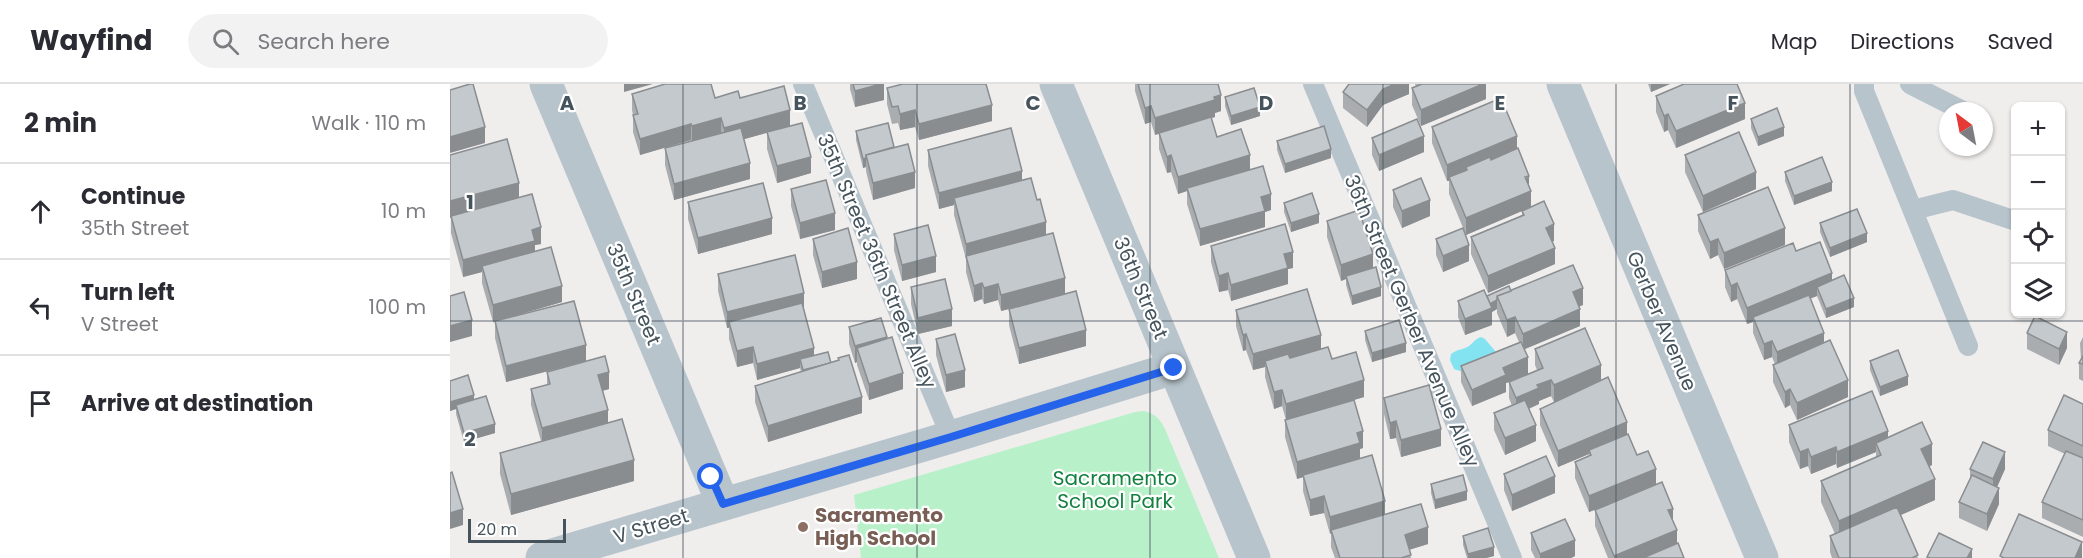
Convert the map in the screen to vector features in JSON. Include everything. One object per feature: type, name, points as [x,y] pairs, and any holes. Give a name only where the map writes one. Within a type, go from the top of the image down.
[{"type":"street","name":"35th Street","points":[[546,84],[723,504]]},
{"type":"street","name":"36th Street","points":[[1056,84],[1254,558]]},
{"type":"street","name":"Gerber Avenue","points":[[1563,84],[1762,558]]},
{"type":"street","name":"V Street","points":[[542,558],[951,437],[1174,368]]},
{"type":"lane","name":"35th Street 36th Street Alley","points":[[803,84],[951,437]]},
{"type":"lane","name":"36th Street Gerber Avenue Alley","points":[[1313,84],[1512,558]]},
{"type":"lane","points":[[1864,84],[1864,91],[1968,346]]},
{"type":"lane","points":[[1910,84],[1945,102]]},
{"type":"lane","points":[[1912,210],[1953,200],[2011,218]]},
{"type":"green space","name":"Sacramento School Park","points":[[1144,411],[1157,417],[1165,429],[1219,558],[861,558],[854,495]]},
{"type":"water","points":[[1481,337],[1496,352],[1466,373],[1454,369],[1450,360],[1451,354],[1469,346]]},
{"type":"building","points":[[473,84],[485,127],[450,137],[450,90]]},
{"type":"building","points":[[665,84],[711,84],[715,98],[738,91],[740,98],[784,86],[790,110],[724,128],[721,118],[640,139],[633,115],[638,114],[632,94]]},
{"type":"building","points":[[853,84],[881,84],[855,91]]},
{"type":"building","points":[[903,84],[986,84],[992,105],[919,124],[915,110],[900,114],[898,106],[892,107],[887,88]]},
{"type":"building","points":[[1138,84],[1218,84],[1221,95],[1214,97],[1215,100],[1155,118],[1151,106],[1145,108]]},
{"type":"building","points":[[1349,84],[1395,84],[1383,89],[1367,110],[1343,92]]},
{"type":"building","points":[[1422,84],[1483,84],[1421,110],[1412,88]]},
{"type":"building","points":[[1684,84],[1737,84],[1745,103],[1676,131],[1668,114],[1664,116],[1656,96]]},
{"type":"building","points":[[1254,88],[1260,107],[1231,116],[1225,97]]},
{"type":"building","points":[[1501,98],[1517,136],[1447,165],[1432,127]]},
{"type":"building","points":[[1777,108],[1784,127],[1758,137],[1751,119]]},
{"type":"building","points":[[1211,117],[1217,137],[1241,129],[1250,155],[1178,177],[1171,155],[1167,157],[1159,133]]},
{"type":"building","points":[[1417,119],[1424,136],[1379,155],[1372,138]]},
{"type":"building","points":[[802,123],[811,157],[777,166],[767,132]]},
{"type":"building","points":[[888,123],[894,147],[866,155],[863,159],[856,131]]},
{"type":"building","points":[[1324,126],[1331,149],[1285,164],[1277,141]]},
{"type":"building","points":[[741,128],[750,163],[674,184],[665,148]]},
{"type":"building","points":[[1011,128],[1022,171],[939,193],[928,150]]},
{"type":"building","points":[[1739,132],[1756,172],[1703,196],[1685,155]]},
{"type":"building","points":[[507,139],[519,183],[450,201],[450,155]]},
{"type":"building","points":[[908,144],[915,172],[873,183],[866,155]]},
{"type":"building","points":[[1518,148],[1529,176],[1525,177],[1531,191],[1466,218],[1449,177],[1467,170],[1466,167],[1490,157],[1491,160]]},
{"type":"building","points":[[1822,157],[1832,182],[1794,196],[1785,172]]},
{"type":"building","points":[[1263,166],[1271,194],[1261,197],[1265,211],[1200,229],[1187,188]]},
{"type":"building","points":[[1031,178],[1046,222],[966,244],[954,198]]},
{"type":"building","points":[[1421,178],[1430,200],[1402,211],[1393,190]]},
{"type":"building","points":[[826,180],[835,213],[800,223],[791,189]]},
{"type":"building","points":[[763,183],[772,218],[698,238],[688,202]]},
{"type":"building","points":[[1768,187],[1785,228],[1724,253],[1718,239],[1710,242],[1698,215]]},
{"type":"building","points":[[1312,193],[1319,214],[1291,223],[1284,203]]},
{"type":"building","points":[[532,194],[541,227],[532,230],[535,241],[463,260],[451,216]]},
{"type":"building","points":[[1544,201],[1554,224],[1546,228],[1555,248],[1488,276],[1471,237],[1524,215],[1522,211]]},
{"type":"building","points":[[1857,209],[1867,233],[1830,248],[1820,223]]},
{"type":"building","points":[[1359,210],[1373,254],[1341,265],[1327,221]]},
{"type":"building","points":[[1285,224],[1293,252],[1284,254],[1288,268],[1231,285],[1228,273],[1219,276],[1211,246]]},
{"type":"building","points":[[928,225],[936,256],[902,265],[894,234]]},
{"type":"building","points":[[848,228],[857,262],[822,272],[813,239]]},
{"type":"building","points":[[1463,228],[1469,245],[1443,256],[1436,239]]},
{"type":"building","points":[[1053,233],[1065,278],[1001,295],[998,284],[984,288],[982,283],[974,286],[966,256]]},
{"type":"building","points":[[1820,242],[1832,273],[1747,308],[1737,283],[1731,286],[1725,270],[1793,243],[1796,251]]},
{"type":"building","points":[[551,247],[562,286],[493,305],[482,266]]},
{"type":"building","points":[[795,255],[804,293],[727,312],[718,274]]},
{"type":"building","points":[[1573,265],[1583,288],[1573,292],[1580,309],[1523,334],[1515,317],[1507,320],[1497,296]]},
{"type":"building","points":[[1376,267],[1381,287],[1352,296],[1346,276]]},
{"type":"building","points":[[1844,275],[1854,298],[1826,309],[1817,287]]},
{"type":"building","points":[[945,279],[952,309],[918,318],[911,287]]},
{"type":"building","points":[[1509,286],[1511,291],[1497,296],[1497,300],[1490,304],[1487,296]]},
{"type":"building","points":[[1307,289],[1321,335],[1253,354],[1246,334],[1243,335],[1236,310]]},
{"type":"building","points":[[1484,290],[1492,308],[1465,319],[1458,301]]},
{"type":"building","points":[[1076,291],[1086,330],[1019,348],[1009,309]]},
{"type":"building","points":[[464,292],[472,320],[450,326],[450,296]]},
{"type":"building","points":[[1809,295],[1824,333],[1777,352],[1772,341],[1764,344],[1753,317]]},
{"type":"building","points":[[574,301],[586,345],[506,366],[495,321]]},
{"type":"building","points":[[802,303],[814,348],[757,364],[753,347],[737,351],[729,322]]},
{"type":"building","points":[[881,318],[887,337],[855,346],[849,327]]},
{"type":"building","points":[[2034,318],[2039,318],[2067,332],[2059,349],[2027,333]]},
{"type":"building","points":[[1399,320],[1406,343],[1372,353],[1365,331]]},
{"type":"building","points":[[1585,328],[1601,365],[1554,385],[1551,380],[1537,385],[1539,388],[1516,398],[1509,382],[1543,368],[1535,349]]},
{"type":"building","points":[[955,334],[965,370],[946,375],[936,339]]},
{"type":"building","points":[[892,337],[903,373],[869,384],[857,348]]},
{"type":"building","points":[[1830,340],[1848,380],[1797,403],[1790,389],[1785,392],[1773,365]]},
{"type":"building","points":[[1521,342],[1528,357],[1503,368],[1506,375],[1472,390],[1461,366]]},
{"type":"building","points":[[1328,347],[1332,359],[1356,352],[1364,380],[1286,404],[1282,390],[1274,392],[1265,361],[1288,354],[1290,358]]},
{"type":"building","points":[[1898,350],[1908,376],[1880,387],[1870,361]]},
{"type":"building","points":[[828,352],[831,363],[803,370],[800,359]]},
{"type":"building","points":[[849,355],[862,397],[768,426],[755,386]]},
{"type":"building","points":[[605,356],[609,372],[598,375],[608,410],[542,428],[531,389],[550,384],[547,372]]},
{"type":"building","points":[[468,375],[474,395],[450,402],[450,381]]},
{"type":"building","points":[[1608,377],[1627,422],[1558,451],[1540,409]]},
{"type":"building","points":[[1429,385],[1441,429],[1401,440],[1396,421],[1390,423],[1384,398]]},
{"type":"building","points":[[1872,391],[1888,431],[1837,452],[1836,447],[1811,457],[1808,449],[1800,452],[1789,425]]},
{"type":"building","points":[[2064,395],[2083,404],[2083,446],[2048,430]]},
{"type":"building","points":[[486,396],[495,424],[464,433],[456,405]]},
{"type":"building","points":[[1354,400],[1363,431],[1357,433],[1360,443],[1297,462],[1285,420]]},
{"type":"building","points":[[1525,400],[1536,425],[1505,438],[1494,413]]},
{"type":"building","points":[[622,419],[634,460],[511,494],[500,453]]},
{"type":"building","points":[[1922,422],[1932,444],[1921,449],[1935,479],[1839,521],[1821,481],[1881,455],[1876,443]]},
{"type":"building","points":[[1628,434],[1637,455],[1648,451],[1656,469],[1589,496],[1575,462],[1591,455],[1589,450]]},
{"type":"building","points":[[1983,442],[2005,452],[1993,479],[1970,469]]},
{"type":"building","points":[[2066,451],[2083,458],[2083,520],[2042,502]]},
{"type":"building","points":[[1372,455],[1385,501],[1330,517],[1324,496],[1310,500],[1303,475]]},
{"type":"building","points":[[1546,456],[1555,476],[1512,495],[1504,474]]},
{"type":"building","points":[[452,472],[463,509],[450,513],[450,473]]},
{"type":"building","points":[[1463,475],[1467,491],[1435,500],[1431,484]]},
{"type":"building","points":[[1972,475],[1999,488],[1987,514],[1959,502]]},
{"type":"building","points":[[1662,482],[1673,509],[1668,510],[1677,530],[1614,556],[1595,510]]},
{"type":"building","points":[[1421,504],[1428,527],[1405,535],[1411,555],[1401,558],[1340,558],[1331,530]]},
{"type":"building","points":[[1897,507],[1918,555],[1912,558],[1839,558],[1830,536]]},
{"type":"building","points":[[2019,514],[2082,542],[2075,558],[2004,558],[2000,556]]},
{"type":"building","points":[[1565,519],[1575,540],[1540,554],[1531,533]]},
{"type":"building","points":[[1488,528],[1494,547],[1468,554],[1463,536]]},
{"type":"building","points":[[1939,533],[1972,549],[1967,558],[1927,557]]},
{"type":"building","points":[[1678,543],[1684,558],[1643,558]]},
{"type":"place","name":"Sacramento High School","points":[[803,527]]},
{"type":"route","points":[[711,477],[723,504],[1174,368]]}]
